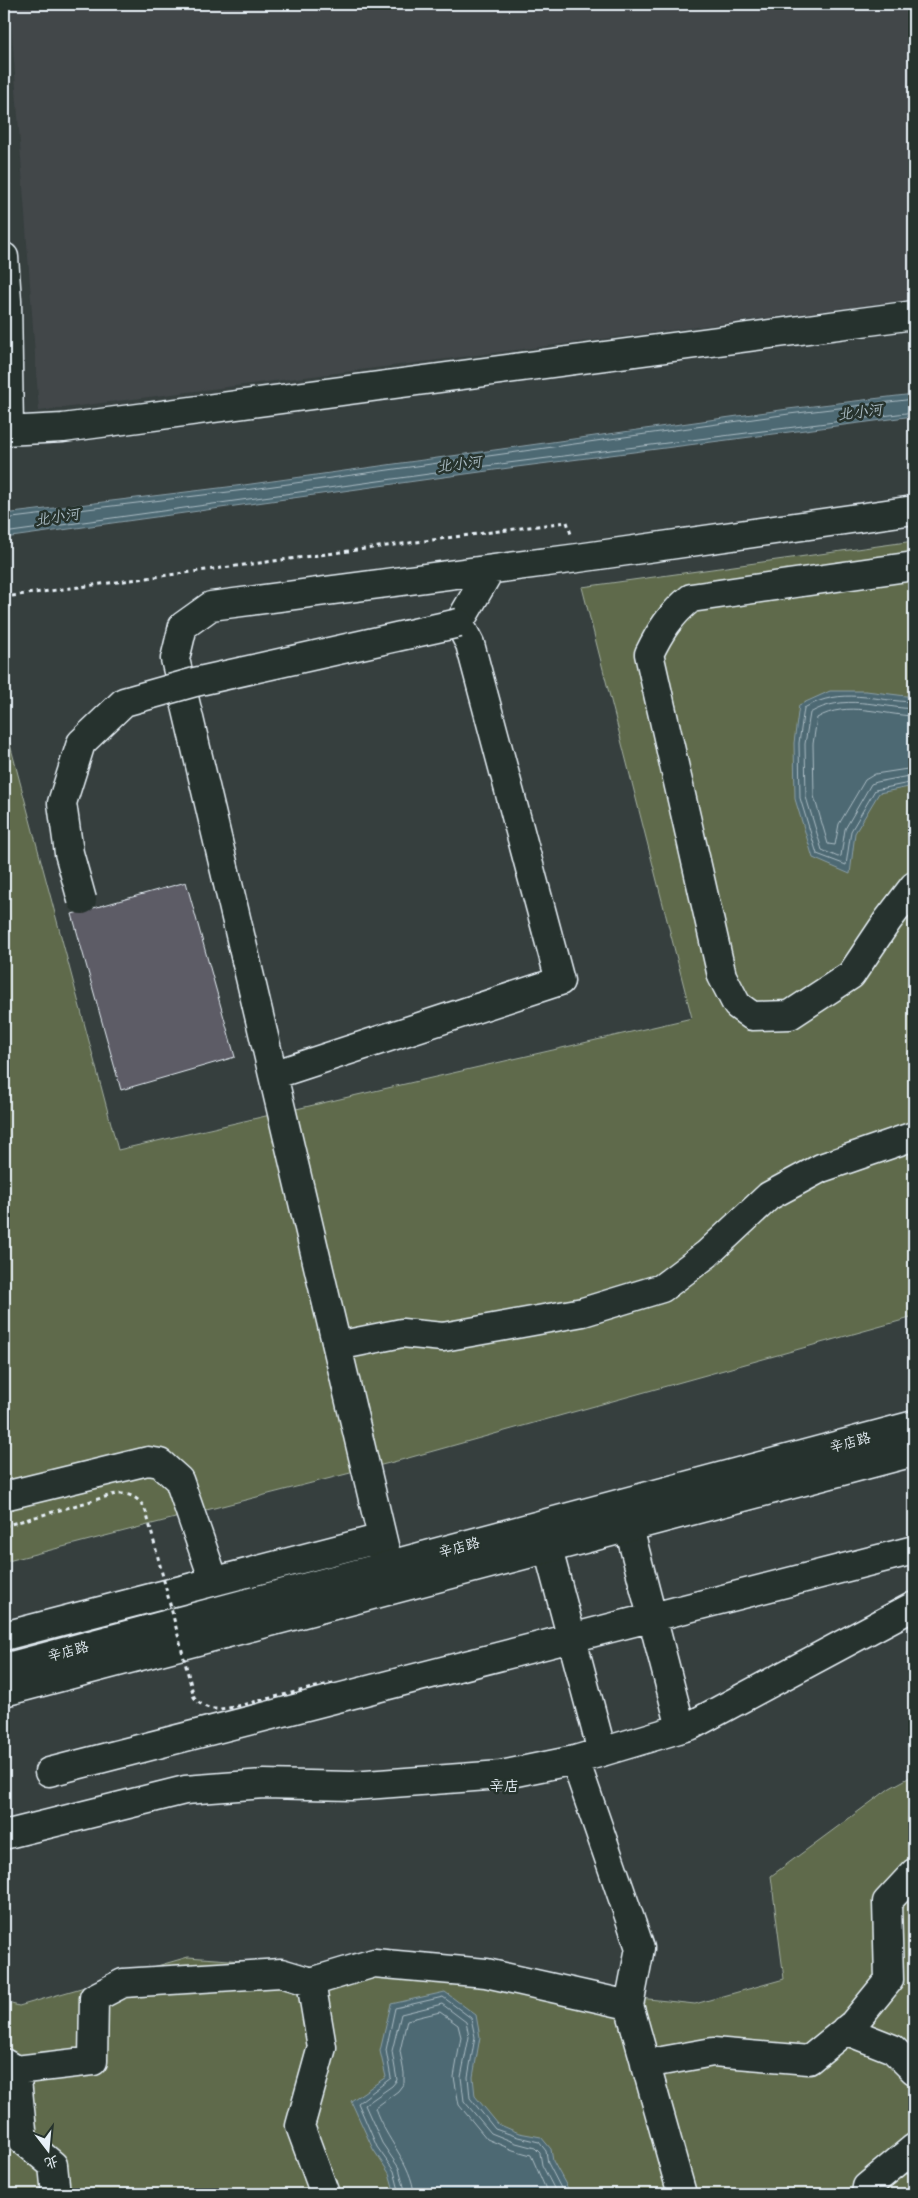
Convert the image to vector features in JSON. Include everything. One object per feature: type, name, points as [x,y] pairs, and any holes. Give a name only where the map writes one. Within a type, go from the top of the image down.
[{"type":"street","points":[[4,257],[7,301],[6,430],[83,425],[914,316]]},
{"type":"street","points":[[391,1578],[175,659],[183,626],[211,606],[578,558],[914,510]]},
{"type":"street","points":[[914,566],[691,598],[676,610],[662,628],[650,654],[722,976],[737,1005],[752,1016],[790,1015],[851,975],[888,920],[914,886]]},
{"type":"street","points":[[82,900],[69,853],[62,803],[81,743],[124,702],[195,682],[459,623],[490,570]]},
{"type":"street","points":[[273,1075],[560,981],[470,644],[459,623]]},
{"type":"street","points":[[337,1346],[402,1333],[443,1337],[583,1312],[662,1288],[707,1254],[769,1196],[821,1168],[912,1135]]},
{"type":"street","name":"辛店路","points":[[4,1692],[914,1424]]},
{"type":"street","name":"辛店路","points":[[4,1668],[391,1578],[548,1549],[914,1452]]},
{"type":"street","points":[[4,1496],[148,1461],[160,1463],[179,1480],[214,1581]]},
{"type":"street","points":[[629,1528],[681,1728]]},
{"type":"street","points":[[4,1636],[382,1538]]},
{"type":"street","points":[[548,1549],[602,1752]]},
{"type":"street","points":[[49,1772],[339,1690],[571,1638],[914,1550]]},
{"type":"street","points":[[4,1835],[184,1790],[264,1784],[352,1786],[501,1775],[575,1760],[692,1725],[914,1606]]},
{"type":"street","points":[[575,1760],[640,1948],[629,2005],[682,2194]]},
{"type":"street","points":[[644,2064],[713,2052],[809,2060],[853,2024],[889,1980],[887,1902],[914,1874]]},
{"type":"street","points":[[56,2194],[53,2165],[24,2140],[10,2066],[93,2061],[94,1998],[123,1983],[282,1973],[311,1982],[374,1963],[486,1973],[629,2005]]},
{"type":"street","points":[[311,1982],[322,2047],[300,2126],[325,2194]]},
{"type":"street","points":[[845,2030],[893,2049],[914,2070]]},
{"type":"street","points":[[866,2194],[867,2187],[914,2148]]},
{"type":"path","points":[[4,597],[567,522],[578,558]]},
{"type":"path","points":[[4,1526],[120,1493],[140,1500],[144,1506],[194,1697],[198,1703],[215,1710],[339,1690]]},
{"type":"shaded area","points":[[10,4],[914,4],[914,299],[39,411]]},
{"type":"green space","points":[[914,541],[914,1317],[401,1460],[4,1562],[4,722],[118,1150],[692,1018],[582,587]]},
{"type":"green space","points":[[914,1775],[914,2194],[4,2194],[4,2002],[19,2006],[188,1957],[396,1972],[695,2004],[784,1979],[771,1876],[890,1788]]},
{"type":"water","name":"北小河","points":[[914,394],[914,416],[509,468],[4,538],[4,514],[244,485],[788,409]]},
{"type":"water","points":[[830,691],[866,691],[914,697],[914,786],[879,793],[855,833],[850,874],[813,858],[795,799],[794,743],[799,705]]},
{"type":"water","points":[[445,1992],[476,2015],[480,2037],[473,2077],[475,2096],[498,2124],[519,2133],[541,2137],[551,2149],[553,2161],[571,2194],[395,2194],[389,2173],[373,2149],[351,2101],[386,2077],[380,2051],[391,2004]]},
{"type":"building","points":[[186,882],[235,1057],[121,1090],[72,914]]},
{"type":"district","name":"辛店","points":[[504,1786]]}]
